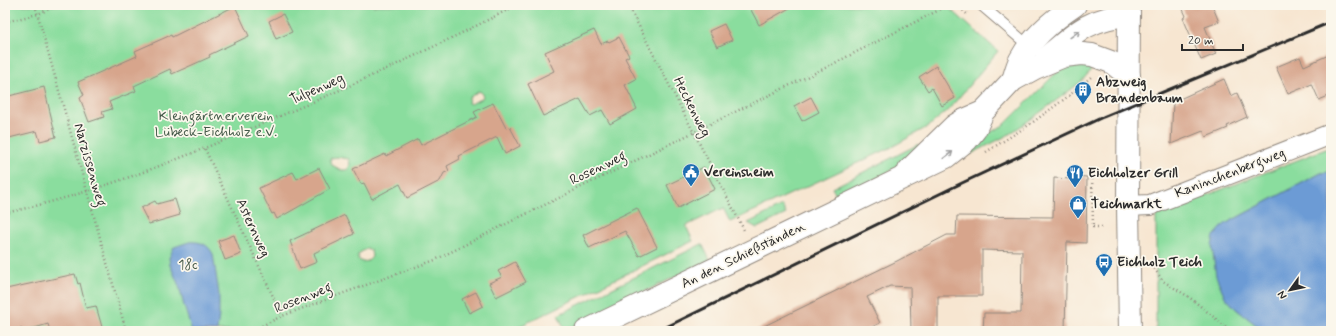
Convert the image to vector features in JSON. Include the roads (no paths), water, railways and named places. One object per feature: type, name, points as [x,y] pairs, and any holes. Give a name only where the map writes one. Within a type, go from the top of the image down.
[{"type":"street","name":"An den Schießständen","points":[[1013,80],[1019,61],[1029,46],[1041,32],[1075,5]]},
{"type":"street","name":"An den Schießständen","points":[[1034,68],[1074,34],[1090,24],[1129,10]]},
{"type":"street","points":[[1129,10],[1128,206],[1130,331]]},
{"type":"street","name":"An den Schießständen","points":[[586,331],[901,178],[954,126],[983,112],[1013,80],[1034,68],[1069,54],[1082,54],[1092,55],[1111,62],[1129,76]]},
{"type":"street","name":"Kaninchenbergweg","points":[[1128,206],[1150,205],[1331,134]]},
{"type":"lane","points":[[981,5],[1029,46],[1034,68]]},
{"type":"water","points":[[1331,172],[1331,331],[1264,331],[1236,309],[1225,297],[1216,276],[1212,246],[1214,236],[1225,224],[1321,173]]},
{"type":"water","points":[[189,242],[203,244],[209,248],[213,254],[219,294],[217,331],[192,331],[179,286],[170,265],[169,258],[174,247]]},
{"type":"railway","points":[[658,331],[962,183],[1103,117],[1331,22]]},
{"type":"place","name":"Abzweig Brandenbaum","points":[[1083,105]]},
{"type":"place","name":"Vereinsheim","points":[[691,187]]},
{"type":"place","name":"Eichholzer Grill","points":[[1075,188]]},
{"type":"place","name":"Teichmarkt","points":[[1078,219]]},
{"type":"place","name":"Eichholz Teich","points":[[1104,277]]},
{"type":"park label","name":"Kleingärtnerverein Lübeck-Eichholz e.V.","points":[[216,124]]},
{"type":"park label","name":"18c","points":[[188,265]]}]
